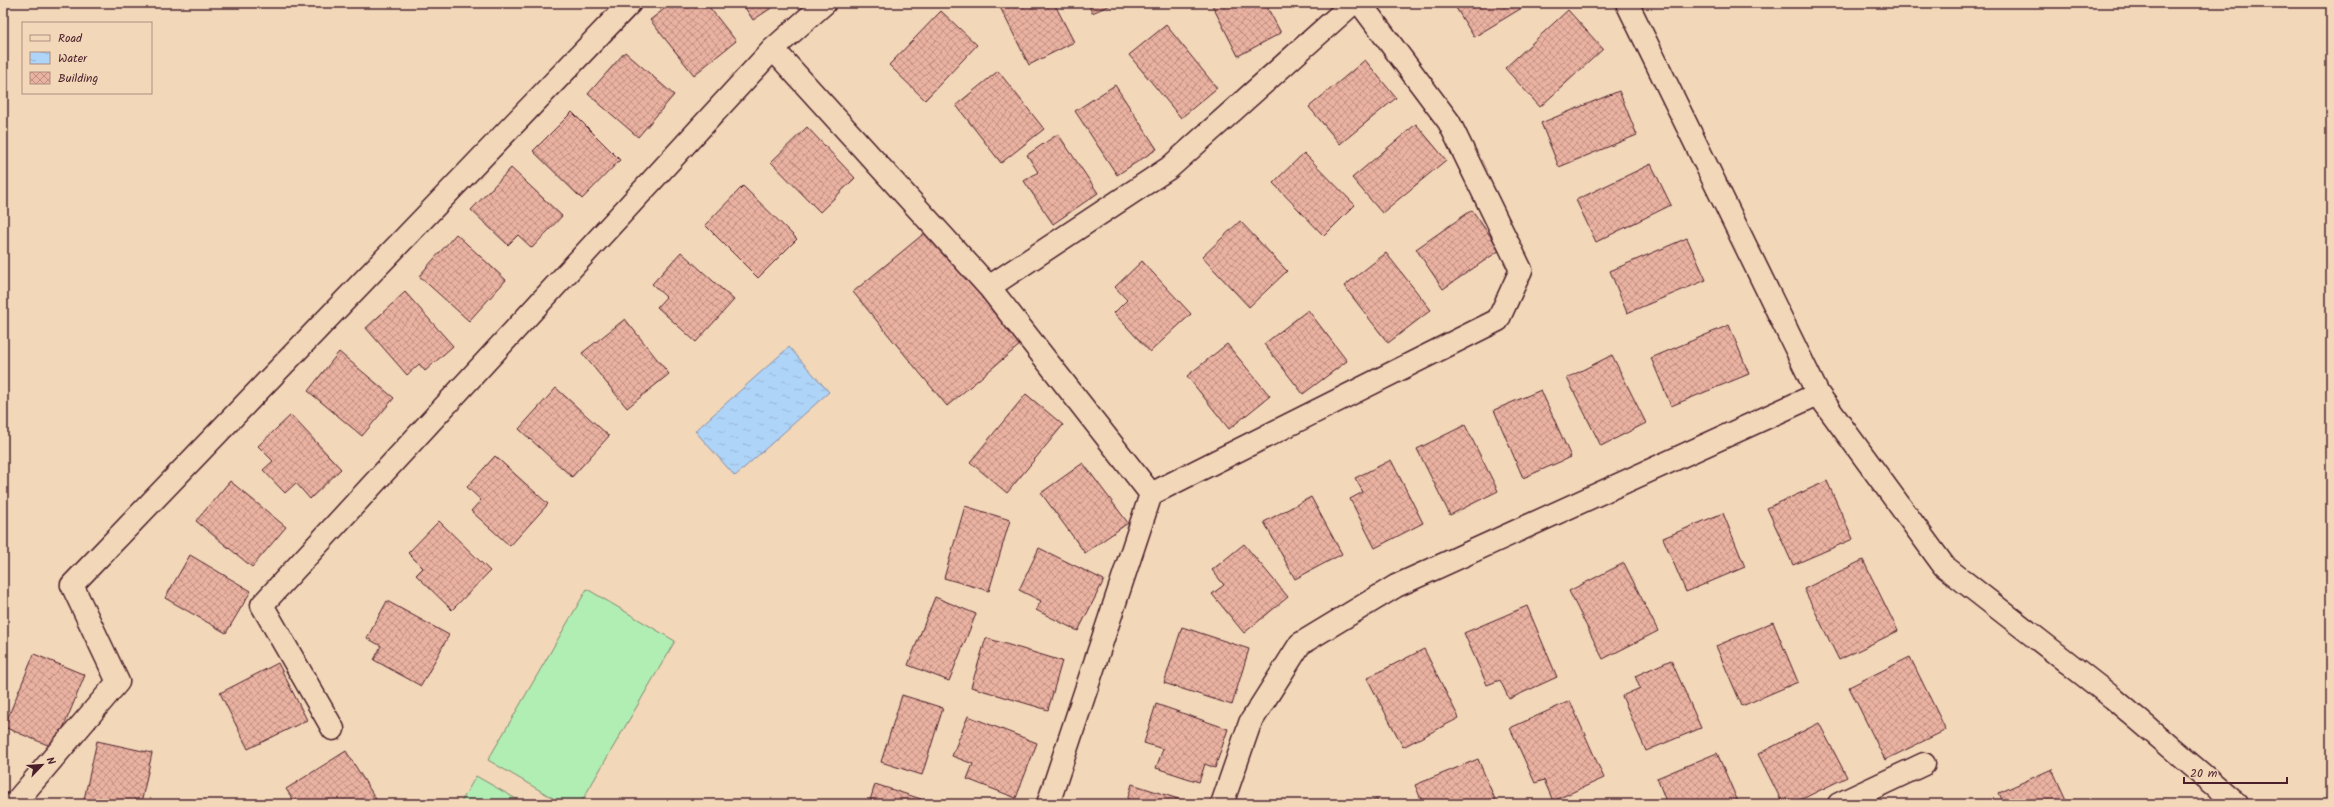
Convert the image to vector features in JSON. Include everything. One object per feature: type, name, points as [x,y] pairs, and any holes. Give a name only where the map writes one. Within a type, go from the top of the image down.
[{"type":"street","points":[[14,804],[118,682],[72,585],[630,3]]},
{"type":"street","points":[[333,729],[262,605],[773,49],[825,3]]},
{"type":"street","points":[[990,287],[1169,168],[1353,3]]},
{"type":"street","points":[[1048,804],[1151,494],[1498,320],[1521,270],[1449,122],[1360,3]]},
{"type":"street","points":[[1627,3],[1818,394],[1944,566],[2113,698],[2237,804]]},
{"type":"street","points":[[773,49],[990,287],[1151,494]]},
{"type":"street","points":[[1222,804],[1250,723],[1300,644],[1396,586],[1818,394]]},
{"type":"street","points":[[1839,804],[1924,764]]},
{"type":"green space","points":[[587,589],[675,641],[580,804],[563,804],[488,760]]},
{"type":"green space","points":[[476,776],[525,804],[460,804]]},
{"type":"water","points":[[789,347],[829,392],[735,476],[695,431]]},
{"type":"building","points":[[672,3],[706,3],[736,41],[694,75],[650,20]]},
{"type":"building","points":[[742,3],[779,3],[753,20]]},
{"type":"building","points":[[998,3],[1054,3],[1074,42],[1029,65]]},
{"type":"building","points":[[1088,3],[1115,3],[1092,13]]},
{"type":"building","points":[[1211,3],[1265,3],[1281,33],[1238,56]]},
{"type":"building","points":[[1453,3],[1530,3],[1474,37]]},
{"type":"building","points":[[1568,10],[1603,49],[1540,107],[1505,68]]},
{"type":"building","points":[[941,11],[977,45],[925,100],[889,65]]},
{"type":"building","points":[[1166,25],[1217,88],[1181,118],[1129,55]]},
{"type":"building","points":[[625,52],[674,95],[638,137],[588,94]]},
{"type":"building","points":[[1365,60],[1396,98],[1340,144],[1309,107]]},
{"type":"building","points":[[998,71],[1044,129],[1001,163],[956,105]]},
{"type":"building","points":[[1115,85],[1157,149],[1117,175],[1075,111]]},
{"type":"building","points":[[1619,91],[1637,135],[1559,167],[1541,123]]},
{"type":"building","points":[[572,112],[620,160],[582,199],[533,151]]},
{"type":"building","points":[[1416,124],[1446,160],[1382,213],[1352,178]]},
{"type":"building","points":[[807,127],[855,178],[820,212],[771,162]]},
{"type":"building","points":[[1058,134],[1098,193],[1053,224],[1024,181],[1038,172],[1027,155]]},
{"type":"building","points":[[1304,153],[1355,205],[1324,236],[1273,183]]},
{"type":"building","points":[[1651,164],[1671,205],[1596,242],[1576,200]]},
{"type":"building","points":[[511,168],[562,216],[532,248],[518,235],[508,245],[471,210]]},
{"type":"building","points":[[743,186],[797,239],[758,278],[705,225]]},
{"type":"building","points":[[1472,210],[1500,250],[1443,289],[1416,249]]},
{"type":"building","points":[[1240,221],[1287,271],[1249,307],[1202,257]]},
{"type":"building","points":[[927,231],[1021,344],[947,406],[853,292]]},
{"type":"building","points":[[456,234],[506,280],[469,321],[419,276]]},
{"type":"building","points":[[1687,238],[1706,280],[1627,313],[1610,271]]},
{"type":"building","points":[[681,252],[734,300],[696,342],[657,307],[666,297],[652,284]]},
{"type":"building","points":[[1386,253],[1431,310],[1388,343],[1344,286]]},
{"type":"building","points":[[1142,261],[1191,314],[1150,352],[1114,313],[1127,300],[1115,287]]},
{"type":"building","points":[[405,292],[453,346],[425,371],[419,364],[407,375],[366,328]]},
{"type":"building","points":[[1308,310],[1347,361],[1303,394],[1264,344]]},
{"type":"building","points":[[625,319],[669,374],[627,408],[582,353]]},
{"type":"building","points":[[1729,325],[1749,374],[1671,406],[1651,358]]},
{"type":"building","points":[[1227,344],[1270,396],[1229,429],[1187,376]]},
{"type":"building","points":[[339,352],[394,398],[362,436],[308,391]]},
{"type":"building","points":[[1612,355],[1646,423],[1601,446],[1567,378]]},
{"type":"building","points":[[556,388],[609,436],[572,477],[519,429]]},
{"type":"building","points":[[1541,390],[1571,457],[1523,478],[1494,410]]},
{"type":"building","points":[[1026,394],[1063,425],[1007,493],[970,462]]},
{"type":"building","points":[[291,415],[341,469],[310,499],[296,483],[285,493],[263,470],[273,461],[258,446]]},
{"type":"building","points":[[1465,425],[1498,491],[1450,515],[1417,449]]},
{"type":"building","points":[[495,456],[548,504],[510,546],[471,511],[481,500],[467,487]]},
{"type":"building","points":[[1391,460],[1423,523],[1375,548],[1350,499],[1363,492],[1355,478]]},
{"type":"building","points":[[1083,463],[1128,523],[1085,553],[1041,493]]},
{"type":"building","points":[[230,481],[286,527],[252,567],[196,521]]},
{"type":"building","points":[[1827,481],[1853,539],[1793,565],[1767,508]]},
{"type":"building","points":[[1311,497],[1342,554],[1295,579],[1264,522]]},
{"type":"building","points":[[965,506],[1010,520],[989,591],[944,578]]},
{"type":"building","points":[[1723,513],[1745,567],[1686,592],[1663,538]]},
{"type":"building","points":[[439,521],[490,571],[452,610],[416,575],[423,568],[408,553]]},
{"type":"building","points":[[1244,544],[1288,597],[1244,633],[1212,594],[1224,585],[1212,570]]},
{"type":"building","points":[[1039,548],[1104,580],[1078,631],[1036,610],[1041,601],[1019,590]]},
{"type":"building","points":[[190,555],[251,591],[226,633],[165,598]]},
{"type":"building","points":[[1863,560],[1898,631],[1839,660],[1804,589]]},
{"type":"building","points":[[1624,563],[1658,631],[1603,659],[1569,591]]},
{"type":"building","points":[[935,597],[976,614],[949,681],[908,665]]},
{"type":"building","points":[[387,601],[449,635],[421,686],[374,660],[381,646],[367,638]]},
{"type":"building","points":[[1527,606],[1557,677],[1509,699],[1500,680],[1487,685],[1464,633]]},
{"type":"building","points":[[3,614],[7,673],[3,674]]},
{"type":"building","points":[[1773,622],[1798,682],[1742,706],[1716,646]]},
{"type":"building","points":[[1182,627],[1249,649],[1232,705],[1164,683]]},
{"type":"building","points":[[986,638],[1062,661],[1048,710],[971,687]]},
{"type":"building","points":[[1424,649],[1459,718],[1403,747],[1367,678]]},
{"type":"building","points":[[34,654],[85,675],[55,748],[4,727]]},
{"type":"building","points":[[1910,657],[1946,730],[1885,760],[1849,687]]},
{"type":"building","points":[[1671,660],[1701,728],[1646,751],[1622,696],[1640,688],[1635,676]]},
{"type":"building","points":[[278,663],[307,720],[248,749],[220,693]]},
{"type":"building","points":[[902,695],[943,708],[922,775],[881,762]]},
{"type":"building","points":[[1570,701],[1604,778],[1553,801],[1544,780],[1535,783],[1510,728]]},
{"type":"building","points":[[1156,704],[1228,729],[1215,768],[1205,764],[1199,782],[1156,768],[1163,749],[1144,743]]},
{"type":"building","points":[[968,716],[1037,743],[1016,798],[967,779],[973,764],[952,756]]},
{"type":"building","points":[[1819,723],[1847,777],[1792,804],[1783,804],[1758,754]]},
{"type":"building","points":[[97,741],[152,753],[141,804],[83,804]]},
{"type":"building","points":[[346,751],[379,804],[296,804],[286,789]]},
{"type":"building","points":[[1717,753],[1739,804],[1667,804],[1657,778]]},
{"type":"building","points":[[1478,759],[1497,804],[1423,804],[1415,785]]},
{"type":"building","points":[[2052,769],[2068,804],[2004,804],[1999,793]]},
{"type":"building","points":[[875,784],[921,799],[919,804],[869,804]]},
{"type":"building","points":[[1132,784],[1194,804],[1126,804]]},
{"type":"building","points":[[1377,799],[1379,804],[1365,804]]}]
